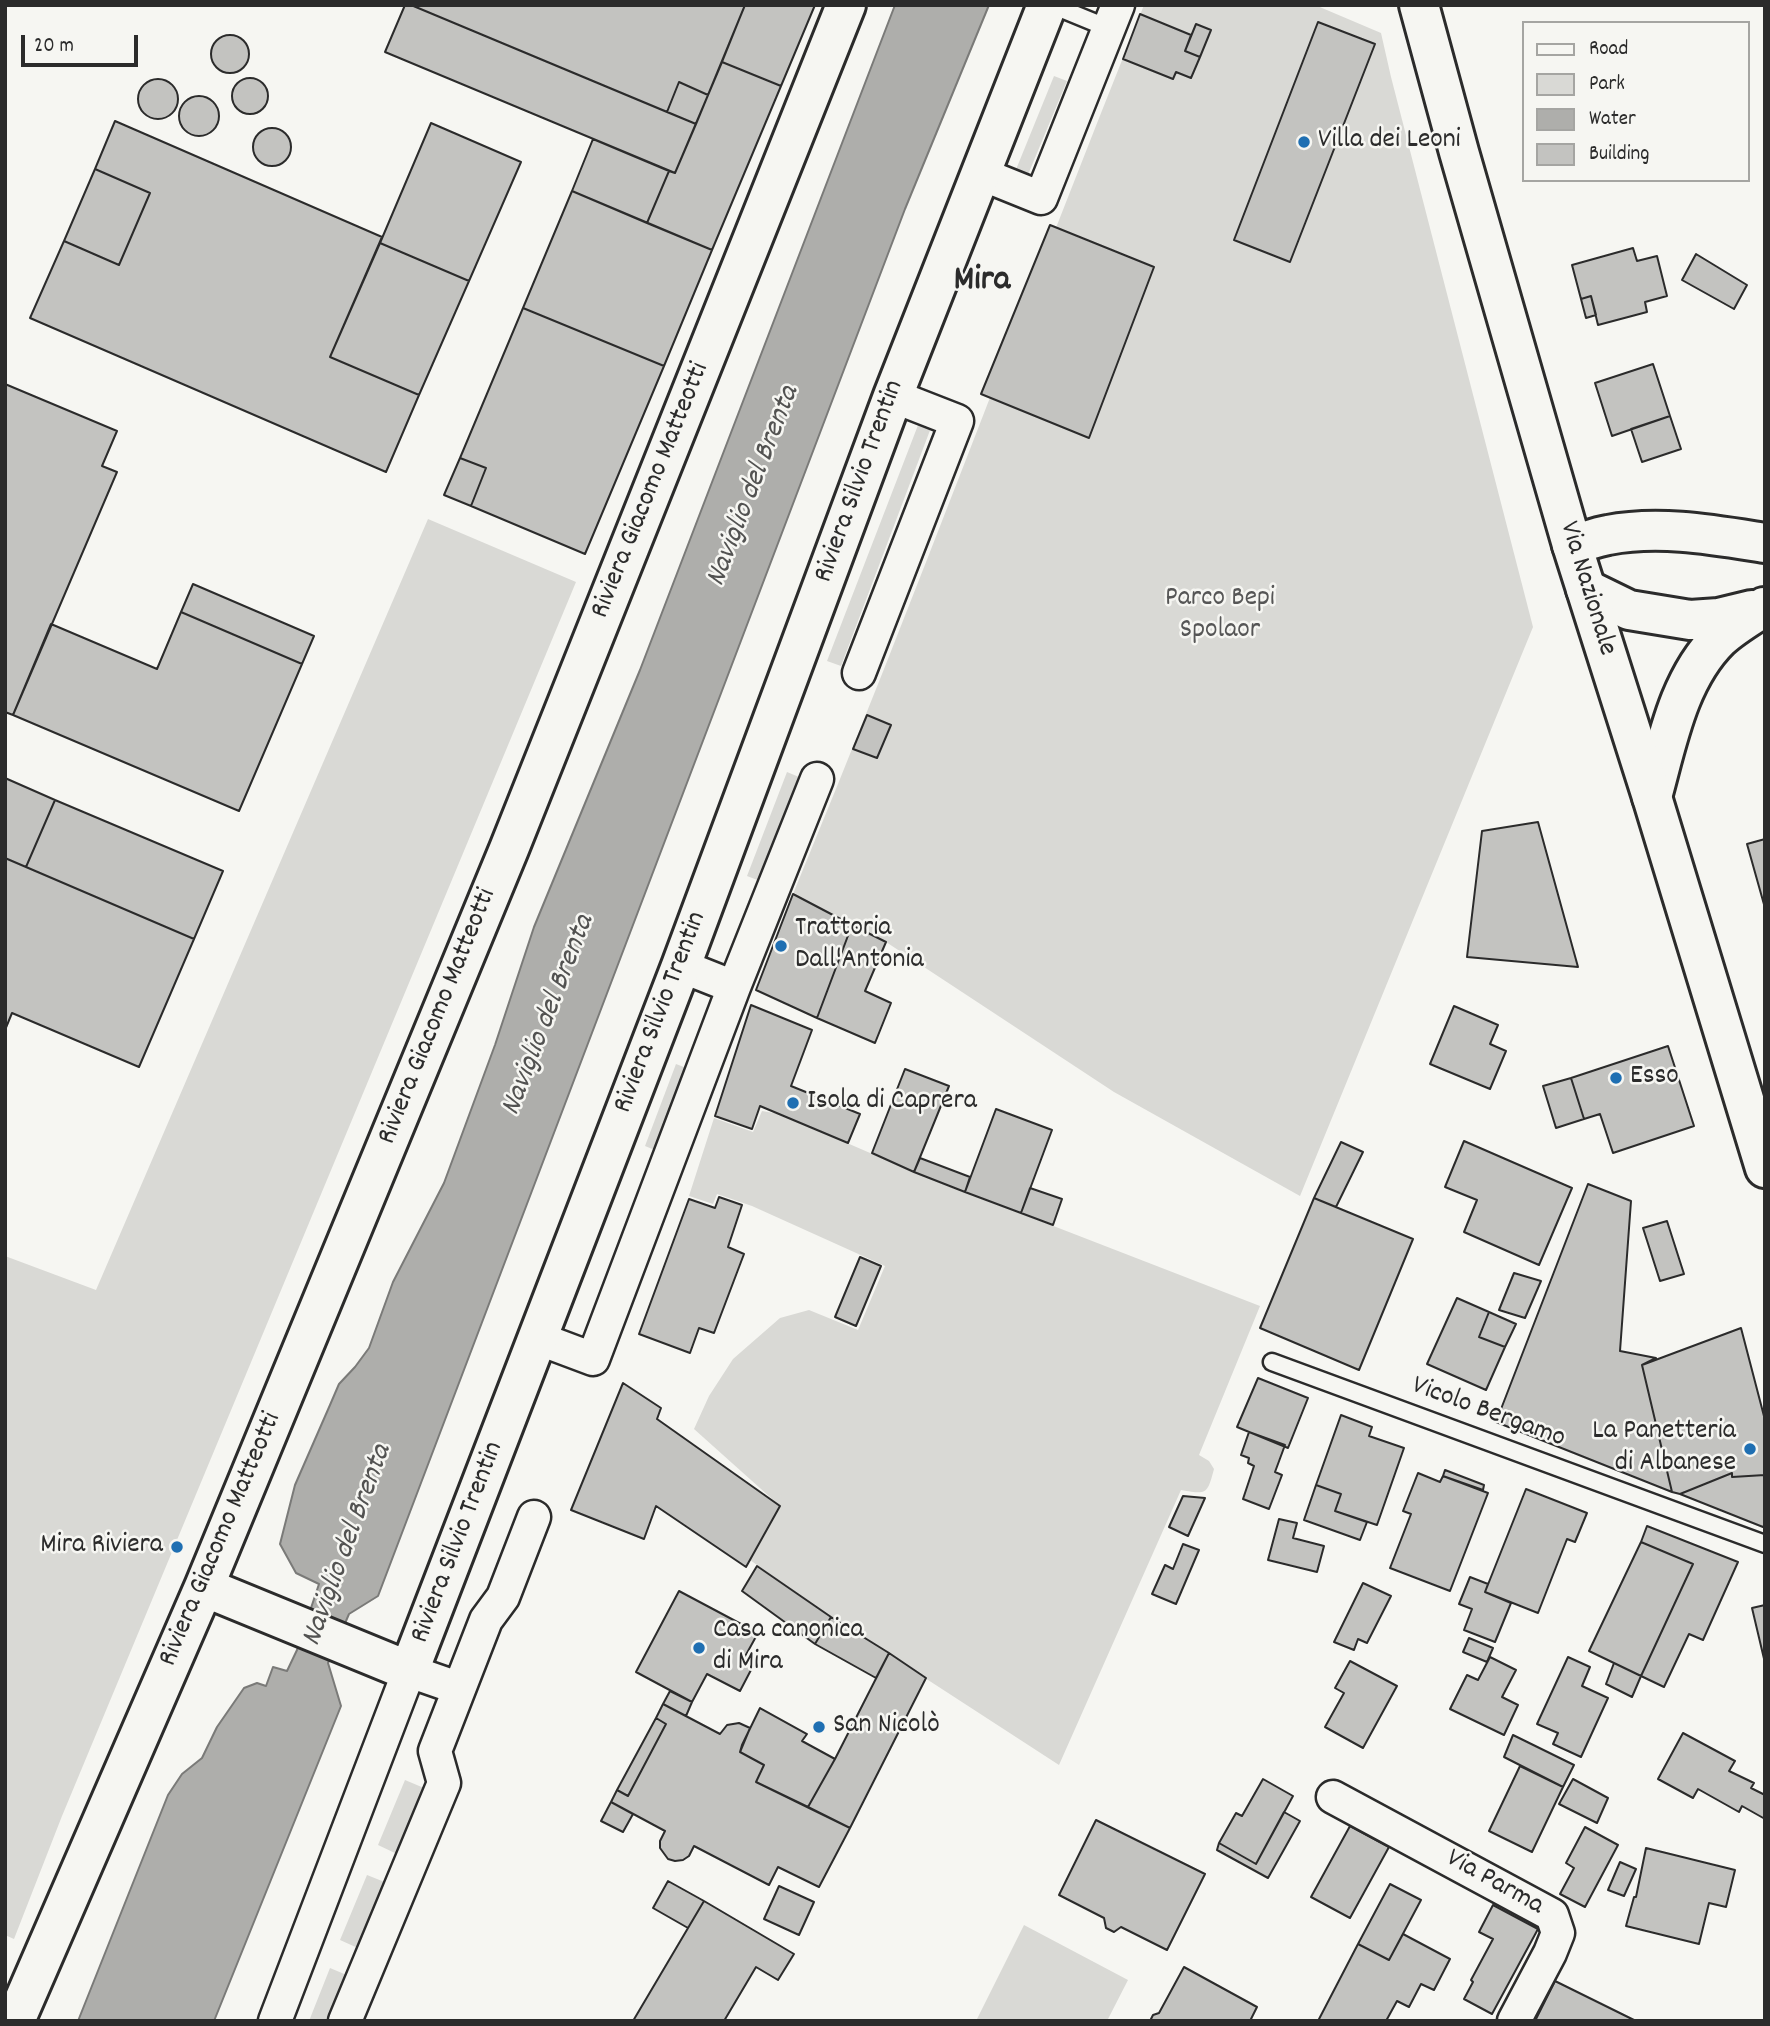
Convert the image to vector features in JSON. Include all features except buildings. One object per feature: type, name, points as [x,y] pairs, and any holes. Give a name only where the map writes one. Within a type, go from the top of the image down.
[{"type":"street","name":"Riviera Giacomo Matteotti","points":[[15,2021],[204,1587],[509,849],[846,5]]},
{"type":"street","name":"Riviera Silvio Trentin","points":[[275,2021],[681,965],[892,396],[979,173],[1049,5]]},
{"type":"street","name":"Via Nazionale","points":[[1419,5],[1572,545],[1765,1168]]},
{"type":"street","points":[[979,173],[1041,198],[1113,17]]},
{"type":"street","points":[[859,673],[957,421],[892,396]]},
{"type":"street","points":[[1572,545],[1608,535],[1637,532],[1705,534],[1765,543]]},
{"type":"street","points":[[1586,589],[1629,610],[1690,620],[1719,618],[1765,607]]},
{"type":"street","points":[[1652,797],[1681,699],[1698,665],[1719,639],[1765,607]]},
{"type":"street","points":[[537,1338],[593,1359],[734,987],[817,779]]},
{"type":"street","points":[[681,965],[734,987]]},
{"type":"street","points":[[345,2021],[444,1783],[435,1751],[458,1688],[486,1620],[503,1597],[534,1517]]},
{"type":"street","points":[[204,1587],[409,1671],[458,1688]]},
{"type":"street","name":"Via Parma","points":[[1334,1797],[1552,1915],[1558,1933],[1514,2021]]},
{"type":"lane","points":[[1049,5],[1113,17]]},
{"type":"lane","name":"Vicolo Bergamo","points":[[1272,1362],[1765,1544]]},
{"type":"green space","name":"Parco Bepi Spolaor","points":[[1144,5],[1315,5],[1381,33],[1533,627],[1300,1196],[1114,1092],[886,942],[793,894],[883,673]]},
{"type":"green space","points":[[1054,76],[1067,81],[1027,177],[1015,172]]},
{"type":"green space","points":[[920,420],[932,425],[841,666],[827,661]]},
{"type":"green space","points":[[428,519],[576,582],[62,1816],[14,1939],[5,1935],[5,1256],[96,1290]]},
{"type":"green space","points":[[787,772],[799,777],[760,881],[747,876]]},
{"type":"green space","points":[[676,1064],[689,1069],[657,1151],[645,1146]]},
{"type":"green space","points":[[762,1111],[780,1114],[914,1172],[1260,1306],[1199,1455],[1209,1461],[1214,1469],[1207,1489],[1201,1492],[1181,1490],[1059,1765],[831,1617],[750,1560],[780,1506],[694,1429],[709,1396],[733,1359],[780,1318],[809,1310],[858,1330],[885,1266],[752,1206],[717,1194],[713,1204],[689,1196],[714,1118],[753,1132]]},
{"type":"green space","points":[[405,1780],[424,1788],[397,1854],[378,1845]]},
{"type":"green space","points":[[367,1875],[387,1883],[360,1949],[340,1940]]},
{"type":"green space","points":[[1024,1925],[1128,1980],[1107,2021],[976,2021]]},
{"type":"green space","points":[[330,1968],[349,1976],[331,2021],[309,2021]]},
{"type":"water","name":"Naviglio del Brenta","points":[[895,5],[989,5],[905,209],[378,1596],[349,1614],[328,1663],[341,1706],[214,2021],[78,2021],[168,1795],[182,1774],[202,1758],[217,1727],[244,1688],[257,1683],[266,1686],[273,1667],[287,1671],[297,1650],[319,1584],[296,1573],[280,1544],[295,1485],[339,1384],[369,1348],[393,1282],[444,1183],[495,1045],[534,927],[640,670]]},
{"type":"place","name":"Villa dei Leoni","points":[[1304,142]]},
{"type":"place","name":"Trattoria Dall'Antonia","points":[[781,946]]},
{"type":"place","name":"Esso","points":[[1616,1078]]},
{"type":"place","name":"Isola di Caprera","points":[[793,1103]]},
{"type":"place","name":"La Panetteria di Albanese","points":[[1750,1449]]},
{"type":"place","name":"Mira Riviera","points":[[177,1547]]},
{"type":"place","name":"Casa canonica di Mira","points":[[699,1648]]},
{"type":"place","name":"San Nicolò","points":[[819,1727]]},
{"type":"district","name":"Mira","points":[[982,283]]}]
